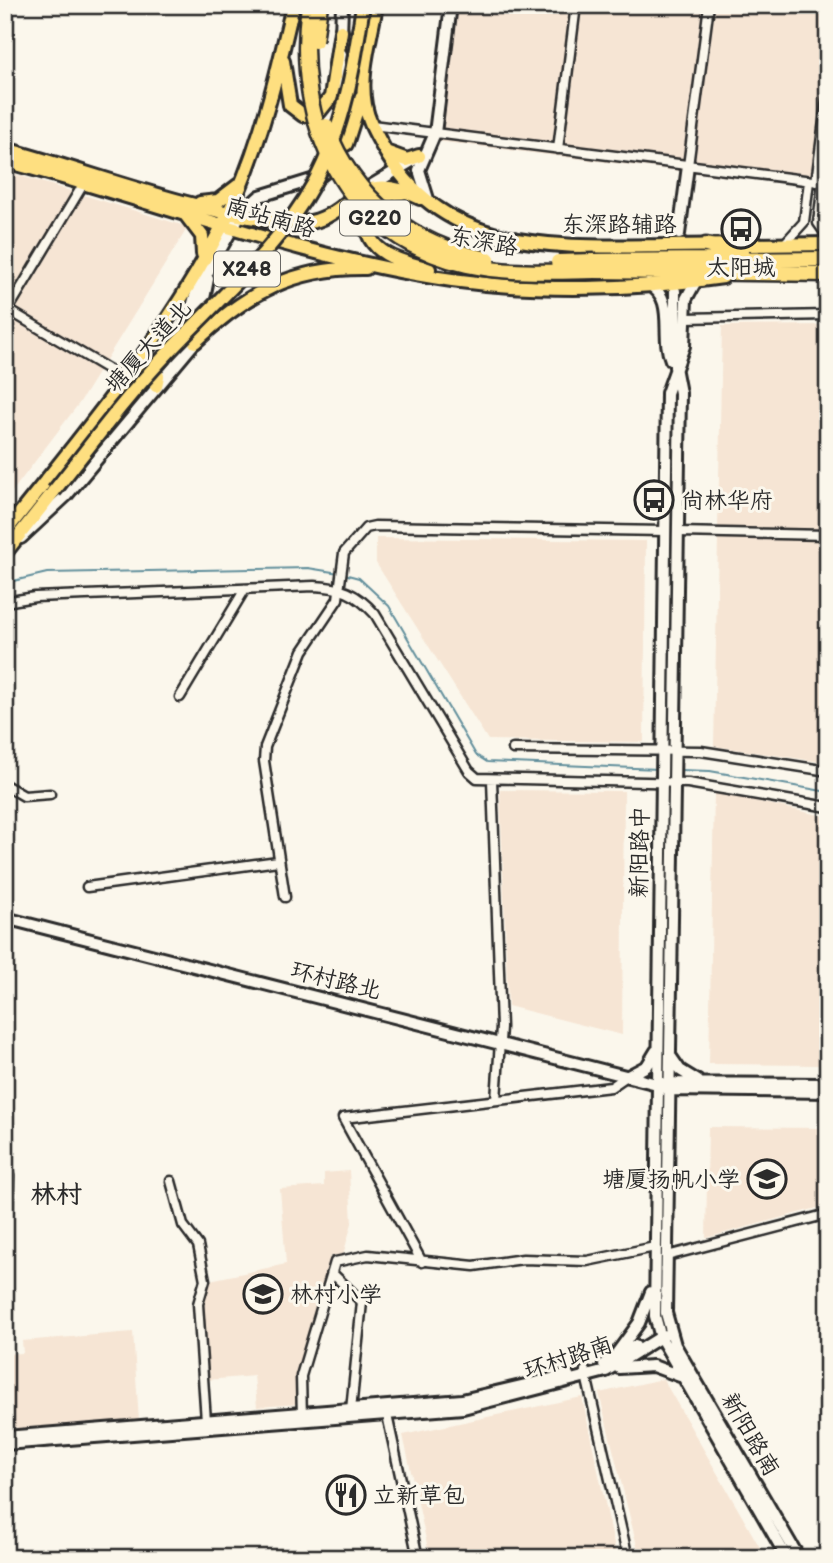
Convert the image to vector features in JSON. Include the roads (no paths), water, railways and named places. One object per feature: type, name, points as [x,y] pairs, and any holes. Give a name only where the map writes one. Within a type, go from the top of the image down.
[{"type":"highway","name":"东深路","points":[[309,5],[305,64],[313,118],[340,177],[379,222],[425,251],[466,265],[527,272],[595,266],[828,259]]},
{"type":"highway","name":"东深路","points":[[320,5],[315,57],[323,116],[342,163],[377,207],[417,236],[473,256],[527,262],[741,274],[828,274]]},
{"type":"highway","points":[[706,245],[760,260]]},
{"type":"main road","name":"塘厦大道北","points":[[5,532],[125,379],[206,266],[230,221],[282,51],[293,5]]},
{"type":"main road","points":[[342,5],[346,144]]},
{"type":"main road","name":"塘厦大道北","points":[[7,551],[155,366],[276,237],[303,202],[329,153],[342,114],[363,5]]},
{"type":"main road","name":"东深路辅路","points":[[376,5],[363,83],[365,104],[372,125],[398,170],[430,203],[470,226],[525,242],[574,247],[828,244]]},
{"type":"main road","points":[[362,191],[370,183],[398,170],[422,153],[435,133],[451,5]]},
{"type":"main road","points":[[282,51],[290,105],[298,113],[314,114],[323,109],[331,97],[341,31]]},
{"type":"main road","points":[[230,221],[260,196],[318,178],[333,168],[346,144],[363,83]]},
{"type":"main road","name":"南站南路","points":[[5,149],[192,202],[230,221],[317,221],[362,191]]},
{"type":"main road","points":[[384,149],[402,160],[422,153]]},
{"type":"main road","points":[[422,153],[419,175],[430,203]]},
{"type":"main road","name":"南站南路","points":[[5,160],[182,213],[230,221],[412,273],[490,284],[648,284],[696,281],[741,274]]},
{"type":"main road","points":[[679,234],[688,166]]},
{"type":"main road","points":[[192,202],[218,201],[242,183]]},
{"type":"main road","points":[[362,191],[386,186],[413,194],[430,203]]},
{"type":"main road","points":[[413,194],[392,194],[379,199],[371,208],[368,230],[377,247],[402,261],[490,284]]},
{"type":"main road","points":[[182,213],[202,236],[206,266],[195,342]]},
{"type":"main road","points":[[176,362],[206,266]]},
{"type":"main road","points":[[7,551],[55,507],[176,362],[195,342],[246,299],[288,279],[352,268],[412,273]]},
{"type":"main road","points":[[675,367],[684,346],[689,290],[696,281]]},
{"type":"main road","points":[[648,284],[661,295],[665,303],[666,345],[675,367]]},
{"type":"main road","name":"新阳路中","points":[[662,1333],[667,1256],[680,393],[675,367],[675,291]]},
{"type":"main road","points":[[134,366],[145,364],[154,368],[158,376],[156,386]]},
{"type":"main road","name":"新阳路中","points":[[662,1333],[655,1275],[657,1048],[667,393],[675,367]]},
{"type":"main road","name":"环村路北","points":[[5,918],[670,1086]]},
{"type":"main road","points":[[627,1076],[647,1066],[657,1048]]},
{"type":"main road","points":[[670,1056],[685,1074],[707,1083]]},
{"type":"main road","points":[[670,1086],[707,1083],[828,1084]]},
{"type":"main road","points":[[670,1086],[698,1091],[828,1092]]},
{"type":"main road","points":[[669,1114],[681,1096],[698,1091]]},
{"type":"main road","points":[[605,1368],[639,1323],[655,1275]]},
{"type":"main road","name":"环村路南","points":[[5,1437],[206,1421],[387,1415],[474,1406],[605,1368],[662,1333]]},
{"type":"main road","name":"新阳路南","points":[[662,1333],[685,1380],[787,1558]]},
{"type":"main road","name":"新阳路南","points":[[662,1333],[799,1558]]},
{"type":"main road","points":[[605,1368],[653,1366],[672,1370],[685,1380]]},
{"type":"main road","name":"环村路南","points":[[5,1444],[302,1418],[351,1410],[462,1400],[586,1374]]},
{"type":"street","points":[[558,149],[576,5]]},
{"type":"street","points":[[688,166],[709,5]]},
{"type":"street","points":[[828,90],[818,223],[828,237]]},
{"type":"street","points":[[372,125],[819,182]]},
{"type":"street","points":[[784,245],[802,228],[819,182]]},
{"type":"street","points":[[84,183],[7,309],[125,379]]},
{"type":"street","points":[[685,318],[828,315]]},
{"type":"street","points":[[285,897],[264,761],[267,736],[303,651],[342,584],[344,553],[359,534],[375,526],[665,531]]},
{"type":"street","points":[[678,532],[828,535]]},
{"type":"street","points":[[5,601],[35,597],[342,584],[375,614],[469,771],[477,778],[674,778],[828,807]]},
{"type":"street","points":[[180,697],[245,589]]},
{"type":"street","points":[[513,749],[675,755],[701,751],[828,771]]},
{"type":"street","points":[[492,780],[500,1044],[496,1100]]},
{"type":"street","points":[[5,785],[24,796],[50,794]]},
{"type":"street","points":[[87,887],[278,860]]},
{"type":"street","points":[[422,1262],[343,1118],[611,1087],[627,1076]]},
{"type":"street","points":[[5,1165],[9,1176],[8,1209]]},
{"type":"street","points":[[171,1181],[183,1225],[198,1245],[205,1280],[198,1304],[206,1421]]},
{"type":"street","points":[[667,1256],[828,1214]]},
{"type":"street","points":[[302,1418],[301,1376],[335,1262],[368,1255],[474,1266],[523,1259],[587,1261],[655,1247]]},
{"type":"street","points":[[332,1273],[362,1302],[351,1410]]},
{"type":"street","points":[[586,1374],[628,1558]]},
{"type":"street","points":[[387,1415],[418,1558]]},
{"type":"waterway","points":[[5,583],[47,573],[308,568],[339,573]]},
{"type":"waterway","points":[[344,574],[359,578],[389,606],[476,755],[487,762],[659,769]]},
{"type":"waterway","points":[[679,770],[710,771],[828,792]]},
{"type":"place","name":"太阳城","points":[[741,229]]},
{"type":"place","name":"尚林华府","points":[[654,500]]},
{"type":"place","name":"塘厦扬帆小学","points":[[767,1179]]},
{"type":"place","name":"林村小学","points":[[263,1294]]},
{"type":"place","name":"立新草包","points":[[346,1495]]},
{"type":"district","name":"林村","points":[[56,1194]]}]
